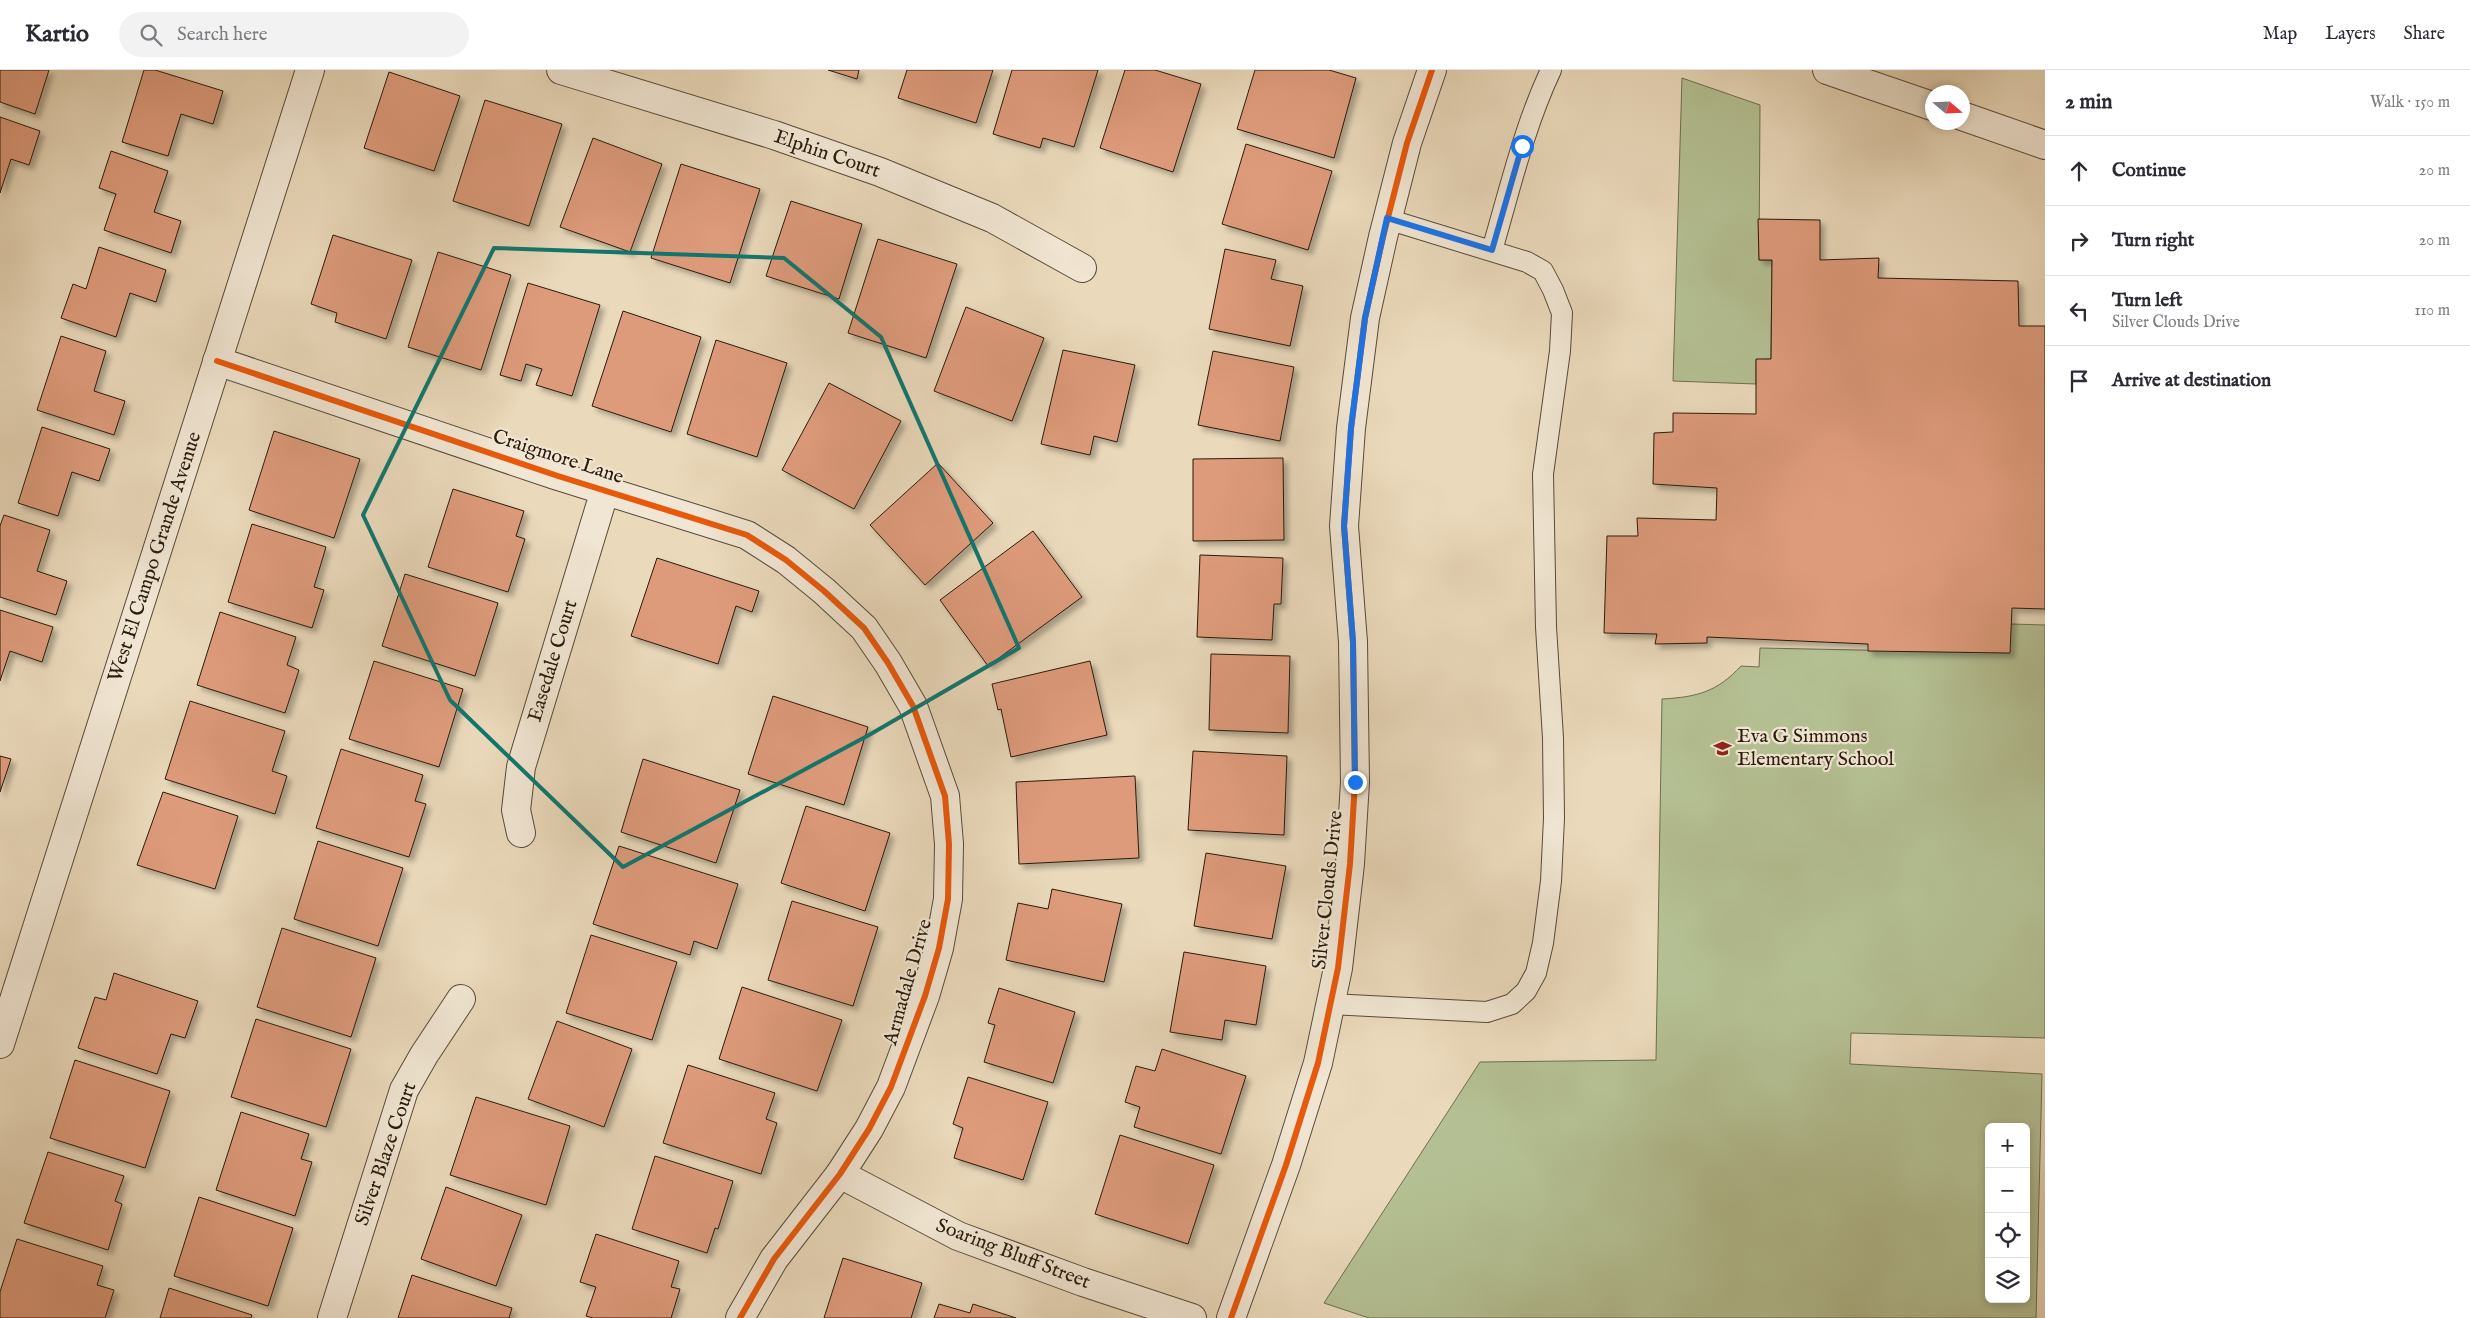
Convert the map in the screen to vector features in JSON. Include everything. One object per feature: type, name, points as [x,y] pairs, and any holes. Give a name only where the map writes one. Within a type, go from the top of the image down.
[{"type":"street","name":"West El Campo Grande Avenue","points":[[0,1044],[310,70]]},
{"type":"street","name":"Elphin Court","points":[[561,70],[774,135],[880,172],[992,218],[1082,268]]},
{"type":"street","name":"Silver Clouds Drive","points":[[1231,1318],[1286,1165],[1318,1063],[1338,968],[1349,874],[1355,782],[1353,642],[1344,526],[1349,448],[1365,318],[1387,218],[1407,143],[1432,70]]},
{"type":"street","points":[[1828,70],[1925,104]]},
{"type":"street","points":[[1970,119],[2045,145]]},
{"type":"street","name":"Craigmore Lane","points":[[217,361],[747,536],[786,560],[824,591],[864,628]]},
{"type":"street","name":"Easedale Court","points":[[521,833],[516,810],[520,768],[605,490]]},
{"type":"street","name":"Armadale Drive","points":[[740,1318],[774,1259],[840,1174],[882,1104],[908,1048],[939,948],[948,899],[949,844],[945,796],[913,706],[888,663],[864,628]]},
{"type":"street","name":"Silver Blaze Court","points":[[332,1318],[404,1090],[424,1055],[461,999]]},
{"type":"street","name":"Soaring Bluff Street","points":[[840,1174],[958,1236],[1083,1282],[1192,1318]]},
{"type":"lane","points":[[1492,250],[1522,146],[1538,98],[1552,70]]},
{"type":"lane","points":[[1330,1004],[1487,1012],[1512,1004],[1526,991],[1536,973],[1543,943],[1551,881],[1554,818],[1553,738],[1543,474],[1560,351],[1562,313],[1543,271],[1526,262],[1492,250],[1387,218]]},
{"type":"highlighted area","points":[[494,248],[784,258],[881,337],[1019,648],[869,735],[623,867],[450,700],[363,515]]},
{"type":"green space","points":[[1682,78],[1760,105],[1759,260],[1772,260],[1771,359],[1756,360],[1756,384],[1673,381]]},
{"type":"green space","points":[[2011,624],[2045,625],[2045,1038],[1851,1033],[1850,1064],[2042,1074],[2036,1318],[1369,1318],[1324,1303],[1480,1062],[1656,1060],[1662,699],[1686,697],[1706,692],[1723,682],[1741,666],[1759,667],[1760,648],[2009,653]]},
{"type":"building","points":[[0,70],[49,70],[35,114],[0,102]]},
{"type":"building","points":[[144,70],[155,70],[223,91],[213,124],[181,114],[168,156],[122,142]]},
{"type":"building","points":[[828,70],[859,70],[857,79]]},
{"type":"building","points":[[907,70],[993,70],[976,123],[898,98]]},
{"type":"building","points":[[1012,70],[1098,70],[1074,147],[1043,138],[1040,148],[993,134]]},
{"type":"building","points":[[1125,70],[1155,70],[1201,84],[1173,172],[1100,148]]},
{"type":"building","points":[[1255,70],[1329,70],[1356,78],[1334,158],[1237,129]]},
{"type":"building","points":[[389,72],[460,96],[434,171],[364,148]]},
{"type":"building","points":[[485,100],[562,124],[529,226],[453,201]]},
{"type":"building","points":[[0,117],[40,131],[29,165],[11,159],[0,193]]},
{"type":"building","points":[[593,138],[662,164],[630,252],[560,227]]},
{"type":"building","points":[[1246,144],[1332,171],[1308,250],[1222,224]]},
{"type":"building","points":[[111,151],[168,171],[154,212],[181,221],[171,253],[104,230],[116,194],[99,188]]},
{"type":"building","points":[[681,164],[760,189],[730,283],[651,258]]},
{"type":"building","points":[[791,201],[862,224],[839,299],[766,276]]},
{"type":"building","points":[[1758,219],[1820,220],[1820,260],[1879,258],[1878,278],[2018,281],[2019,326],[2045,326],[2045,609],[2012,608],[2010,653],[1868,651],[1868,644],[1707,637],[1707,643],[1655,644],[1657,634],[1604,633],[1607,536],[1638,536],[1637,518],[1716,520],[1717,488],[1653,484],[1654,433],[1673,432],[1673,413],[1756,414],[1756,359],[1771,359],[1772,260],[1759,260]]},
{"type":"building","points":[[333,235],[412,260],[386,339],[335,322],[337,313],[311,304]]},
{"type":"building","points":[[878,239],[957,264],[926,358],[848,333]]},
{"type":"building","points":[[99,247],[166,270],[156,302],[130,293],[116,337],[61,318],[73,284],[86,289]]},
{"type":"building","points":[[1225,249],[1276,260],[1271,279],[1303,286],[1290,346],[1209,329]]},
{"type":"building","points":[[438,252],[511,275],[481,370],[408,347]]},
{"type":"building","points":[[528,283],[600,305],[572,396],[536,385],[542,369],[526,364],[521,381],[500,375]]},
{"type":"building","points":[[966,307],[1044,338],[1012,421],[934,391]]},
{"type":"building","points":[[623,311],[701,337],[671,432],[592,406]]},
{"type":"building","points":[[61,336],[106,351],[94,391],[125,401],[114,435],[37,410]]},
{"type":"building","points":[[716,340],[787,363],[757,457],[687,434]]},
{"type":"building","points":[[1063,350],[1135,365],[1117,442],[1094,436],[1090,455],[1041,444]]},
{"type":"building","points":[[1213,351],[1294,367],[1280,441],[1198,425]]},
{"type":"building","points":[[829,383],[901,421],[854,509],[782,470]]},
{"type":"building","points":[[42,427],[110,449],[99,481],[72,472],[58,516],[18,503]]},
{"type":"building","points":[[274,431],[360,459],[334,538],[249,510]]},
{"type":"building","points":[[1283,458],[1284,540],[1193,541],[1193,459]]},
{"type":"building","points":[[938,463],[993,523],[925,585],[870,525]]},
{"type":"building","points":[[453,489],[524,511],[516,536],[525,539],[508,592],[428,567]]},
{"type":"building","points":[[4,515],[50,530],[37,571],[67,581],[56,615],[0,597],[0,526]]},
{"type":"building","points":[[252,524],[326,547],[314,587],[324,590],[312,628],[228,602]]},
{"type":"building","points":[[1033,531],[1082,597],[988,666],[940,600]]},
{"type":"building","points":[[1200,555],[1283,558],[1281,604],[1274,604],[1272,640],[1197,637]]},
{"type":"building","points":[[657,558],[759,591],[752,612],[736,606],[718,664],[631,636]]},
{"type":"building","points":[[405,574],[498,603],[475,676],[382,646]]},
{"type":"building","points":[[0,610],[53,627],[42,662],[10,651],[0,681]]},
{"type":"building","points":[[220,612],[296,637],[287,665],[299,670],[285,713],[197,685]]},
{"type":"building","points":[[1211,654],[1290,656],[1288,733],[1209,730]]},
{"type":"building","points":[[374,661],[463,689],[439,767],[349,739]]},
{"type":"building","points":[[1090,661],[1107,735],[1011,757],[1001,709],[998,710],[992,684]]},
{"type":"building","points":[[773,696],[868,727],[844,805],[748,774]]},
{"type":"building","points":[[190,701],[285,731],[272,771],[287,776],[275,814],[165,779]]},
{"type":"building","points":[[341,749],[423,775],[415,801],[426,804],[409,857],[316,828]]},
{"type":"building","points":[[1193,751],[1287,756],[1284,835],[1188,830]]},
{"type":"building","points":[[0,756],[11,759],[0,792]]},
{"type":"building","points":[[643,759],[740,790],[716,863],[621,832]]},
{"type":"building","points":[[1135,776],[1139,858],[1019,864],[1016,782]]},
{"type":"building","points":[[163,792],[238,816],[215,889],[137,865]]},
{"type":"building","points":[[806,806],[890,833],[865,911],[781,883]]},
{"type":"building","points":[[318,841],[403,868],[378,946],[294,919]]},
{"type":"building","points":[[619,846],[738,884],[717,949],[694,941],[690,955],[593,924]]},
{"type":"building","points":[[1206,853],[1286,866],[1272,939],[1194,926]]},
{"type":"building","points":[[1052,889],[1122,904],[1104,982],[1006,960],[1018,903],[1048,909]]},
{"type":"building","points":[[792,901],[878,927],[853,1006],[768,980]]},
{"type":"building","points":[[282,928],[376,958],[351,1037],[257,1007]]},
{"type":"building","points":[[591,935],[677,962],[652,1040],[566,1013]]},
{"type":"building","points":[[1184,952],[1266,966],[1256,1025],[1225,1020],[1222,1040],[1170,1032]]},
{"type":"building","points":[[114,973],[198,1001],[185,1038],[171,1034],[157,1074],[78,1048],[95,997],[106,1000]]},
{"type":"building","points":[[742,987],[842,1020],[817,1091],[719,1059]]},
{"type":"building","points":[[999,988],[1075,1012],[1053,1083],[984,1062],[995,1025],[988,1023]]},
{"type":"building","points":[[256,1019],[351,1049],[326,1127],[231,1097]]},
{"type":"building","points":[[557,1021],[632,1049],[604,1127],[528,1099]]},
{"type":"building","points":[[1162,1049],[1246,1076],[1221,1154],[1134,1127],[1140,1107],[1125,1102],[1136,1066],[1155,1071]]},
{"type":"building","points":[[75,1060],[170,1091],[145,1168],[50,1138]]},
{"type":"building","points":[[688,1065],[775,1093],[766,1119],[777,1123],[761,1174],[663,1143]]},
{"type":"building","points":[[968,1077],[1048,1102],[1023,1180],[954,1158],[963,1128],[953,1124]]},
{"type":"building","points":[[476,1097],[570,1126],[546,1205],[450,1175]]},
{"type":"building","points":[[241,1112],[309,1134],[301,1159],[312,1162],[295,1216],[216,1190]]},
{"type":"building","points":[[1120,1135],[1214,1165],[1188,1244],[1095,1214]]},
{"type":"building","points":[[48,1152],[124,1176],[115,1201],[122,1204],[108,1250],[24,1223]]},
{"type":"building","points":[[655,1156],[733,1181],[718,1229],[715,1228],[707,1253],[632,1229]]},
{"type":"building","points":[[446,1187],[522,1215],[496,1286],[421,1259]]},
{"type":"building","points":[[199,1197],[293,1228],[268,1306],[174,1276]]},
{"type":"building","points":[[596,1234],[679,1261],[671,1287],[680,1289],[671,1318],[593,1318],[586,1316],[596,1287],[580,1282]]},
{"type":"building","points":[[17,1239],[103,1266],[97,1285],[114,1290],[105,1318],[0,1318],[0,1292]]},
{"type":"building","points":[[843,1258],[922,1283],[911,1318],[824,1318]]},
{"type":"building","points":[[412,1275],[512,1308],[509,1318],[398,1318]]},
{"type":"building","points":[[169,1288],[252,1315],[251,1318],[160,1318]]},
{"type":"building","points":[[939,1304],[970,1313],[973,1304],[1016,1318],[934,1318]]},
{"type":"cycle path","points":[[1231,1318],[1286,1165],[1318,1063],[1338,968],[1350,864],[1355,782],[1353,642],[1344,526],[1351,428],[1365,318],[1383,237],[1407,143],[1432,70]]},
{"type":"cycle path","points":[[217,361],[558,476],[747,535],[786,560],[824,591],[864,628],[888,663],[913,706],[945,796],[949,844],[948,899],[939,948],[925,996],[891,1087],[869,1129],[840,1174],[774,1259],[740,1318]]},
{"type":"place","name":"Eva G Simmons Elementary School","points":[[1723,748]]},
{"type":"route","points":[[1355,782],[1356,726],[1353,642],[1344,526],[1351,428],[1365,318],[1387,218],[1492,250],[1522,146]]}]
